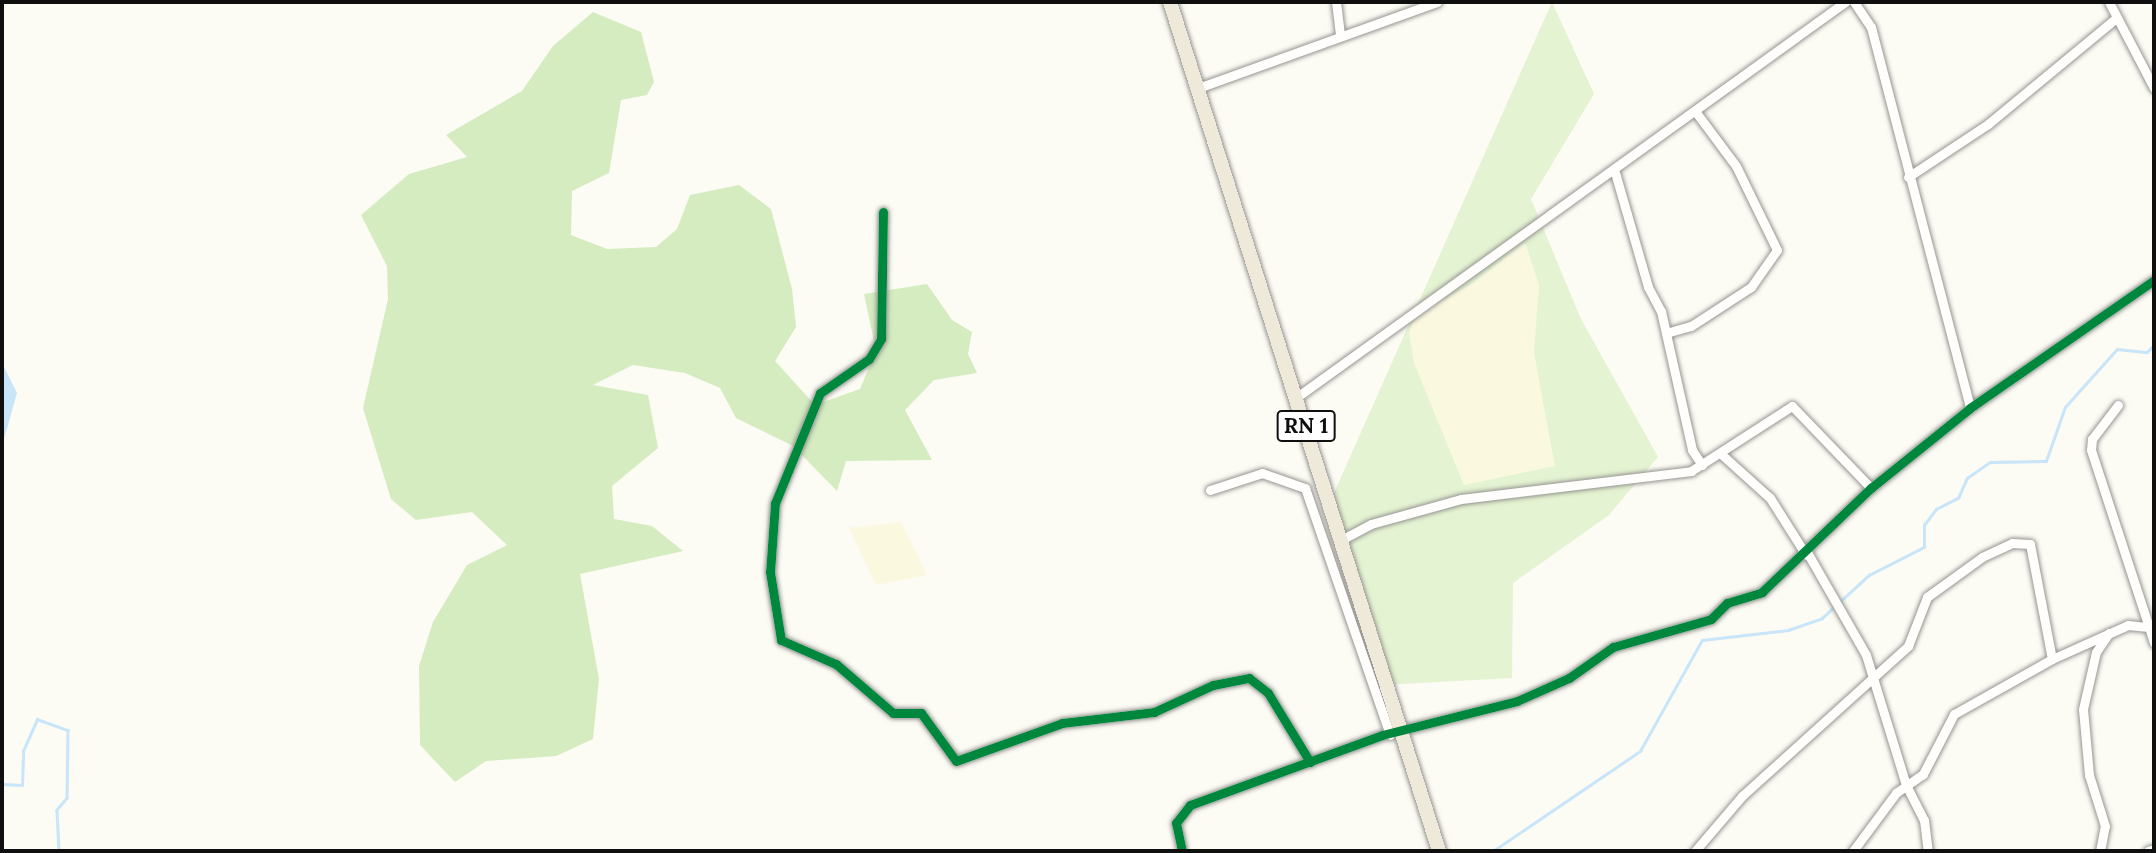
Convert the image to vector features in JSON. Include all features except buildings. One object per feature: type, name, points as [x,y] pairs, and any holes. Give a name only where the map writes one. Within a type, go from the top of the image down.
[{"type":"main road","name":"RN 1","points":[[1170,2],[1297,397],[1396,735],[1439,851]]},
{"type":"street","points":[[1336,2],[1340,36]]},
{"type":"street","points":[[1198,88],[1437,2]]},
{"type":"street","points":[[1297,397],[1845,2]]},
{"type":"street","points":[[1854,2],[1871,27],[1970,408]]},
{"type":"street","points":[[2109,2],[2154,88]]},
{"type":"street","points":[[1908,177],[1988,124],[2116,18]]},
{"type":"street","points":[[1666,333],[1691,326],[1751,287],[1777,250],[1736,166],[1695,111]]},
{"type":"street","points":[[1614,169],[1666,333],[1692,450],[1702,465]]},
{"type":"street","points":[[883,212],[881,339],[869,359],[820,393],[775,503],[770,572],[781,640],[836,664],[893,713],[921,713],[956,761],[1036,731],[1154,712],[1213,685],[1249,678],[1268,693],[1310,762]]},
{"type":"street","points":[[1182,851],[1177,823],[1184,809],[1310,762],[1464,711],[1517,701],[1569,678],[1613,647],[1711,619],[1727,603],[1762,592],[1807,554],[1871,488],[1970,408],[2154,280]]},
{"type":"street","points":[[2118,405],[2096,432],[2091,450],[2146,627],[2154,641]]},
{"type":"street","points":[[1341,540],[1371,524],[1461,499],[1691,471],[1792,406],[1871,488]]},
{"type":"street","points":[[1720,453],[1770,498],[1807,554],[1875,679],[1906,785],[1924,820],[1928,851]]},
{"type":"street","points":[[1210,490],[1262,472],[1305,488],[1396,735]]},
{"type":"street","points":[[1695,851],[1742,796],[1875,679],[1917,632],[1927,597],[1982,557],[2024,541],[2046,612],[2052,659]]},
{"type":"street","points":[[1853,851],[1906,785],[1928,767],[1954,714],[2052,659],[2109,633],[2128,625],[2146,627]]},
{"type":"street","points":[[2100,851],[2105,825],[2089,775],[2083,709],[2096,652],[2109,633]]},
{"type":"street","points":[[2148,851],[2154,849]]},
{"type":"shaded area","points":[[1525,243],[1539,285],[1534,353],[1556,466],[1464,485],[1414,363],[1409,332],[1417,315],[1469,286]]},
{"type":"shaded area","points":[[901,522],[927,575],[876,585],[849,528]]},
{"type":"green space","points":[[1552,2],[1594,94],[1531,199],[1581,319],[1658,457],[1609,515],[1513,583],[1512,678],[1383,685],[1326,511]],"holes":[[[1525,243],[1539,285],[1534,353],[1555,466],[1464,485],[1414,363],[1409,332],[1417,314],[1469,286]]]},
{"type":"green space","points":[[593,12],[641,32],[654,82],[647,95],[621,100],[609,173],[572,191],[571,235],[607,249],[656,247],[677,229],[690,195],[739,185],[771,209],[792,289],[796,327],[775,361],[815,405],[860,389],[876,351],[864,294],[927,284],[952,320],[972,332],[968,354],[977,373],[934,380],[905,410],[932,460],[846,461],[837,491],[793,446],[736,418],[720,388],[685,373],[633,365],[593,385],[648,395],[658,448],[612,486],[614,519],[652,526],[683,551],[580,574],[599,679],[593,739],[556,756],[486,761],[455,782],[420,745],[419,666],[433,622],[467,565],[507,545],[472,512],[416,520],[391,499],[363,408],[388,299],[387,266],[361,215],[409,174],[467,157],[446,135],[522,91],[553,46]]},
{"type":"water","points":[[2,363],[17,393],[2,446]]},
{"type":"waterway","points":[[1493,851],[1640,751],[1702,640],[1788,630],[1822,618],[1869,575],[1924,547],[1924,525],[1936,509],[1958,498],[1967,478],[1990,462],[2046,461],[2065,407],[2117,349],[2147,352],[2154,345]]},
{"type":"waterway","points":[[2,784],[22,785],[23,751],[37,719],[68,730],[67,798],[57,810],[59,851]]},
{"type":"cycle path","points":[[883,212],[881,339],[869,359],[820,393],[775,503],[770,572],[781,640],[836,664],[893,713],[921,713],[956,761],[1062,723],[1154,712],[1213,685],[1249,678],[1268,693],[1310,762]]},
{"type":"cycle path","points":[[1182,851],[1176,823],[1190,805],[1382,735],[1517,701],[1569,678],[1613,647],[1711,619],[1727,603],[1762,592],[1871,488],[1970,408],[2154,280]]}]
